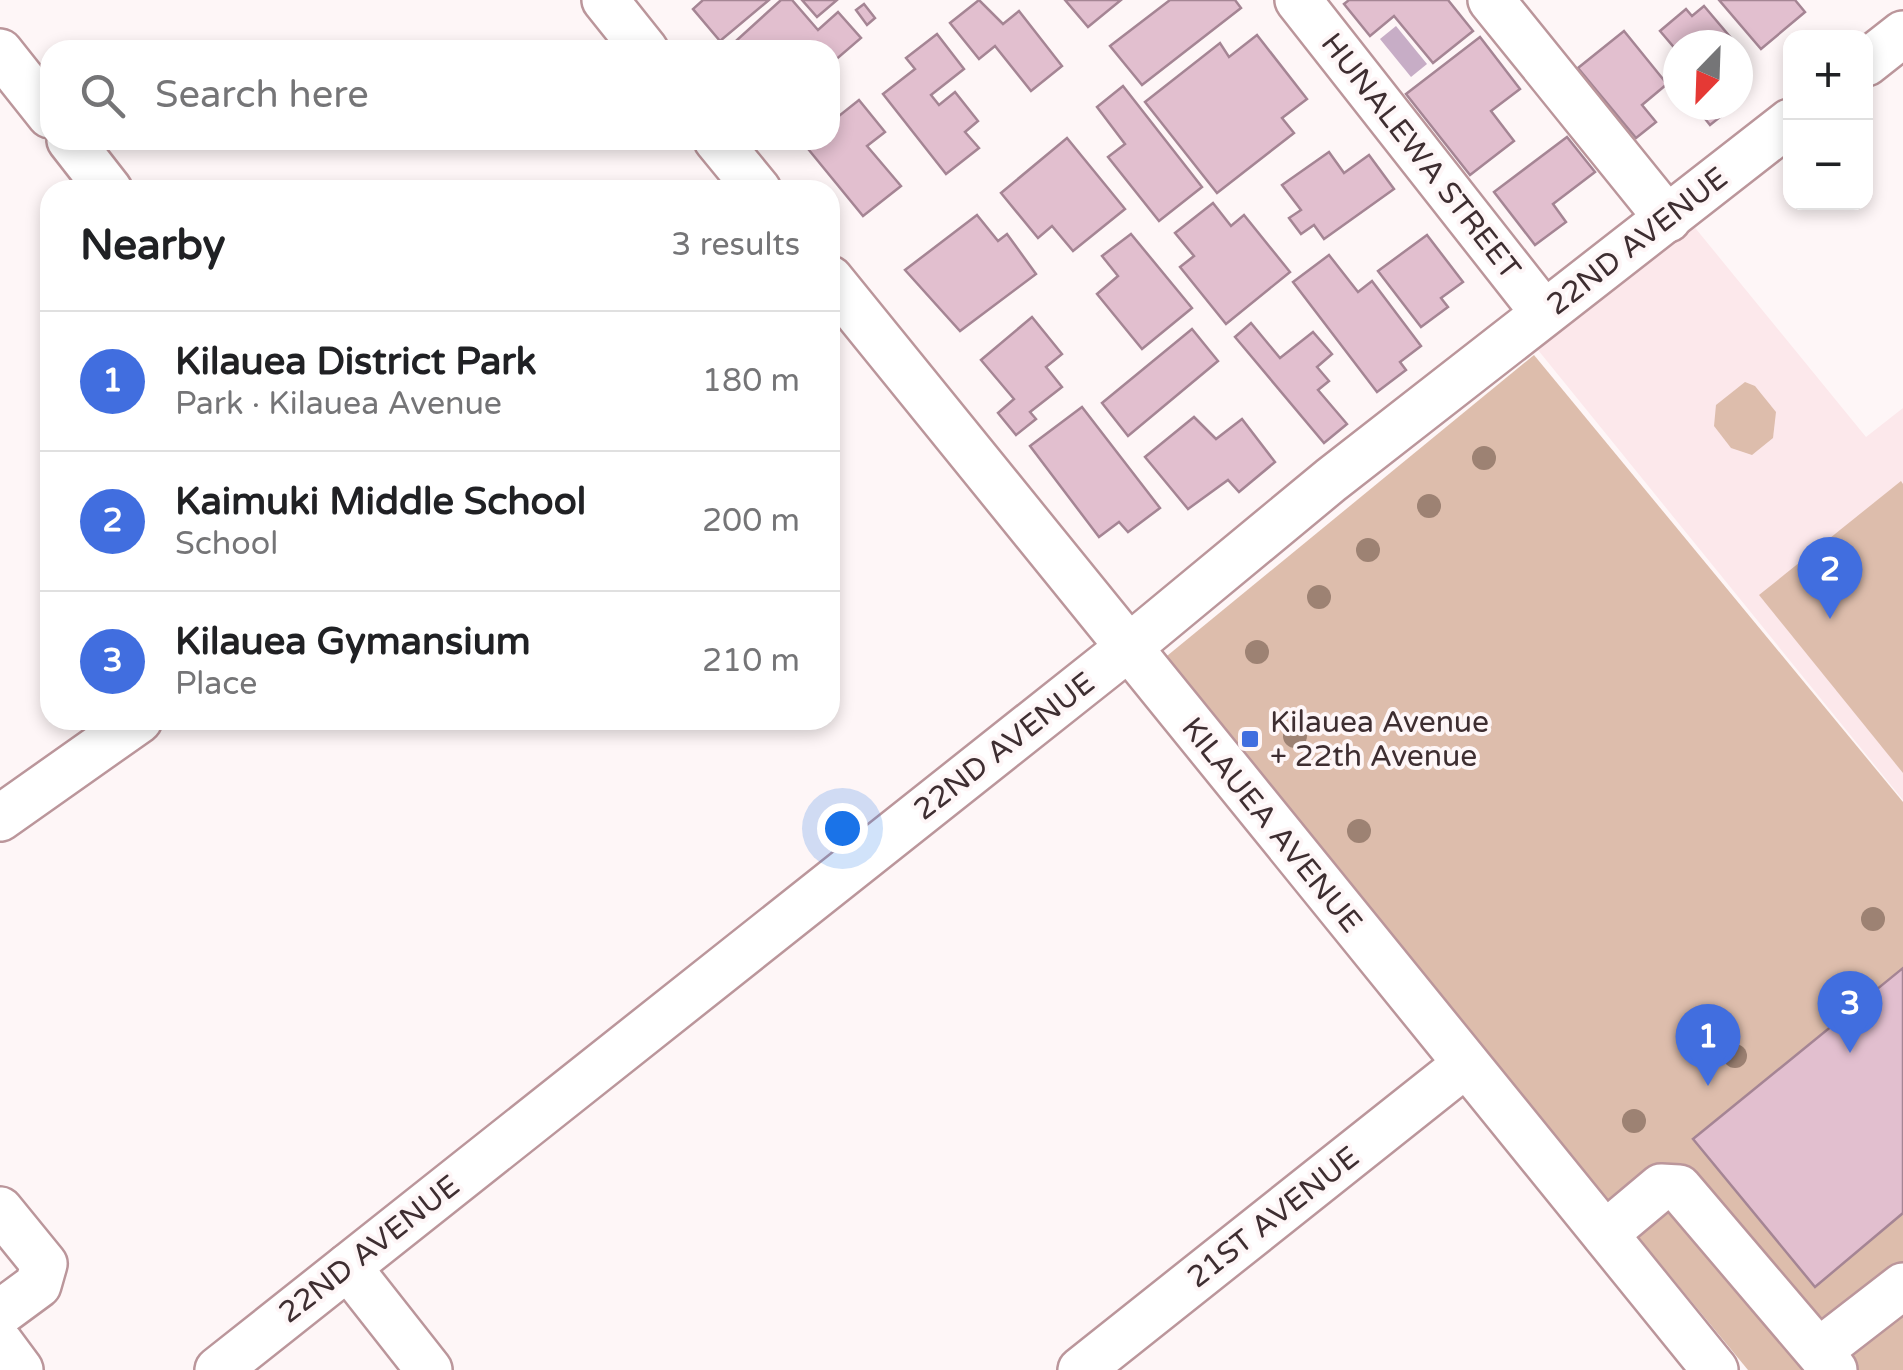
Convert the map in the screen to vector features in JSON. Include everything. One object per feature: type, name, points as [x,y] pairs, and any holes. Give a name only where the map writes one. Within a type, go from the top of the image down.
[{"type":"street","points":[[604,0],[637,40]]},
{"type":"street","name":"HUNALEWA STREET","points":[[1298,0],[1544,313]]},
{"type":"street","points":[[1491,0],[1668,219]]},
{"type":"street","points":[[1873,58],[1903,34]]},
{"type":"street","points":[[0,52],[40,102]]},
{"type":"street","name":"22ND AVENUE","points":[[218,1370],[1544,313],[1783,128]]},
{"type":"street","points":[[78,150],[102,180]]},
{"type":"street","points":[[726,150],[750,180]]},
{"type":"street","name":"KILAUEA AVENUE","points":[[840,291],[1715,1370]]},
{"type":"street","points":[[0,818],[125,730]]},
{"type":"street","name":"21ST AVENUE","points":[[1080,1370],[1466,1064]]},
{"type":"street","points":[[1604,1234],[1661,1187],[1678,1188],[1827,1361],[1903,1286]]},
{"type":"street","points":[[0,1210],[44,1264],[38,1285],[0,1314]]},
{"type":"street","points":[[348,1266],[429,1370]]},
{"type":"street","points":[[0,1343],[20,1370]]},
{"type":"shaded area","points":[[1396,26],[1427,64],[1411,77],[1380,39]]},
{"type":"shaded area","points":[[1692,224],[1866,437],[1903,408],[1903,800],[1538,350]]},
{"type":"shaded area","points":[[1534,355],[1903,802],[1903,1370],[1748,1370],[1162,660]]},
{"type":"shaded area","points":[[1745,382],[1755,386],[1776,412],[1773,438],[1752,455],[1731,448],[1714,426],[1716,405]]},
{"type":"shaded area","points":[[1901,481],[1903,484],[1903,773],[1759,595]]},
{"type":"building","points":[[703,0],[769,0],[721,40],[693,9]]},
{"type":"building","points":[[781,0],[792,0],[818,30],[838,12],[861,38],[840,56],[840,40],[737,40]]},
{"type":"building","points":[[802,0],[837,0],[817,17]]},
{"type":"building","points":[[979,0],[1003,24],[1019,11],[1062,66],[1031,91],[995,46],[979,59],[950,23]]},
{"type":"building","points":[[1065,0],[1121,0],[1088,27]]},
{"type":"building","points":[[1170,0],[1235,0],[1241,8],[1142,85],[1110,46]]},
{"type":"building","points":[[1349,0],[1448,0],[1473,31],[1433,63],[1394,16],[1370,36],[1344,4]]},
{"type":"building","points":[[1719,0],[1795,0],[1805,12],[1761,49],[1753,40],[1753,30],[1745,30]]},
{"type":"building","points":[[864,4],[875,18],[867,25],[856,10]]},
{"type":"building","points":[[1704,6],[1724,30],[1663,30],[1663,34],[1660,31],[1686,9],[1692,16]]},
{"type":"building","points":[[1624,31],[1663,79],[1663,87],[1642,105],[1656,122],[1636,138],[1578,68]]},
{"type":"building","points":[[937,34],[964,69],[931,95],[939,105],[955,92],[978,121],[965,132],[979,148],[946,174],[883,94],[915,69],[906,58]]},
{"type":"building","points":[[1257,35],[1307,99],[1282,118],[1294,133],[1217,193],[1145,102],[1220,43],[1229,57]]},
{"type":"building","points":[[1480,37],[1520,89],[1491,111],[1514,141],[1470,175],[1406,94]]},
{"type":"building","points":[[1123,86],[1202,187],[1159,221],[1108,157],[1125,144],[1097,107]]},
{"type":"building","points":[[859,100],[885,132],[867,146],[901,186],[863,216],[840,188],[840,180],[834,180],[809,150],[840,150],[840,115]]},
{"type":"building","points":[[1567,137],[1595,172],[1553,204],[1566,222],[1535,245],[1494,192]]},
{"type":"building","points":[[1067,138],[1125,209],[1073,251],[1052,226],[1038,238],[1001,193]]},
{"type":"building","points":[[1329,152],[1344,173],[1369,155],[1394,189],[1324,239],[1314,225],[1301,234],[1289,218],[1301,210],[1282,185]]},
{"type":"building","points":[[1213,203],[1231,226],[1244,215],[1290,272],[1226,324],[1180,267],[1194,256],[1175,233]]},
{"type":"building","points":[[977,215],[998,241],[1007,234],[1036,274],[960,331],[905,270]]},
{"type":"building","points":[[1131,234],[1192,308],[1142,349],[1097,294],[1118,276],[1102,256]]},
{"type":"building","points":[[1427,235],[1463,282],[1441,298],[1448,307],[1421,327],[1378,271]]},
{"type":"building","points":[[1329,255],[1358,292],[1372,281],[1421,346],[1400,362],[1406,370],[1377,392],[1293,282]]},
{"type":"building","points":[[1032,317],[1062,354],[1046,367],[1062,387],[1030,412],[1036,419],[1016,435],[998,413],[1014,399],[981,360]]},
{"type":"building","points":[[1251,323],[1280,358],[1313,332],[1332,354],[1317,367],[1329,381],[1318,390],[1347,424],[1324,443],[1235,337]]},
{"type":"building","points":[[1192,329],[1218,361],[1128,436],[1102,403]]},
{"type":"building","points":[[1082,407],[1160,508],[1128,532],[1119,522],[1099,537],[1030,446]]},
{"type":"building","points":[[1194,417],[1216,439],[1242,419],[1275,462],[1239,492],[1228,480],[1188,509],[1145,457]]},
{"type":"building","points":[[1903,968],[1903,1213],[1815,1287],[1693,1139]]},
{"type":"place","name":"Kaimuki Middle School","points":[[1830,619]]},
{"type":"place","name":"Kilauea Avenue + 22th Avenue","points":[[1250,739]]},
{"type":"place","name":"Kilauea Gymansium","points":[[1850,1053]]},
{"type":"place","name":"Kilauea District Park","points":[[1708,1086]]}]
